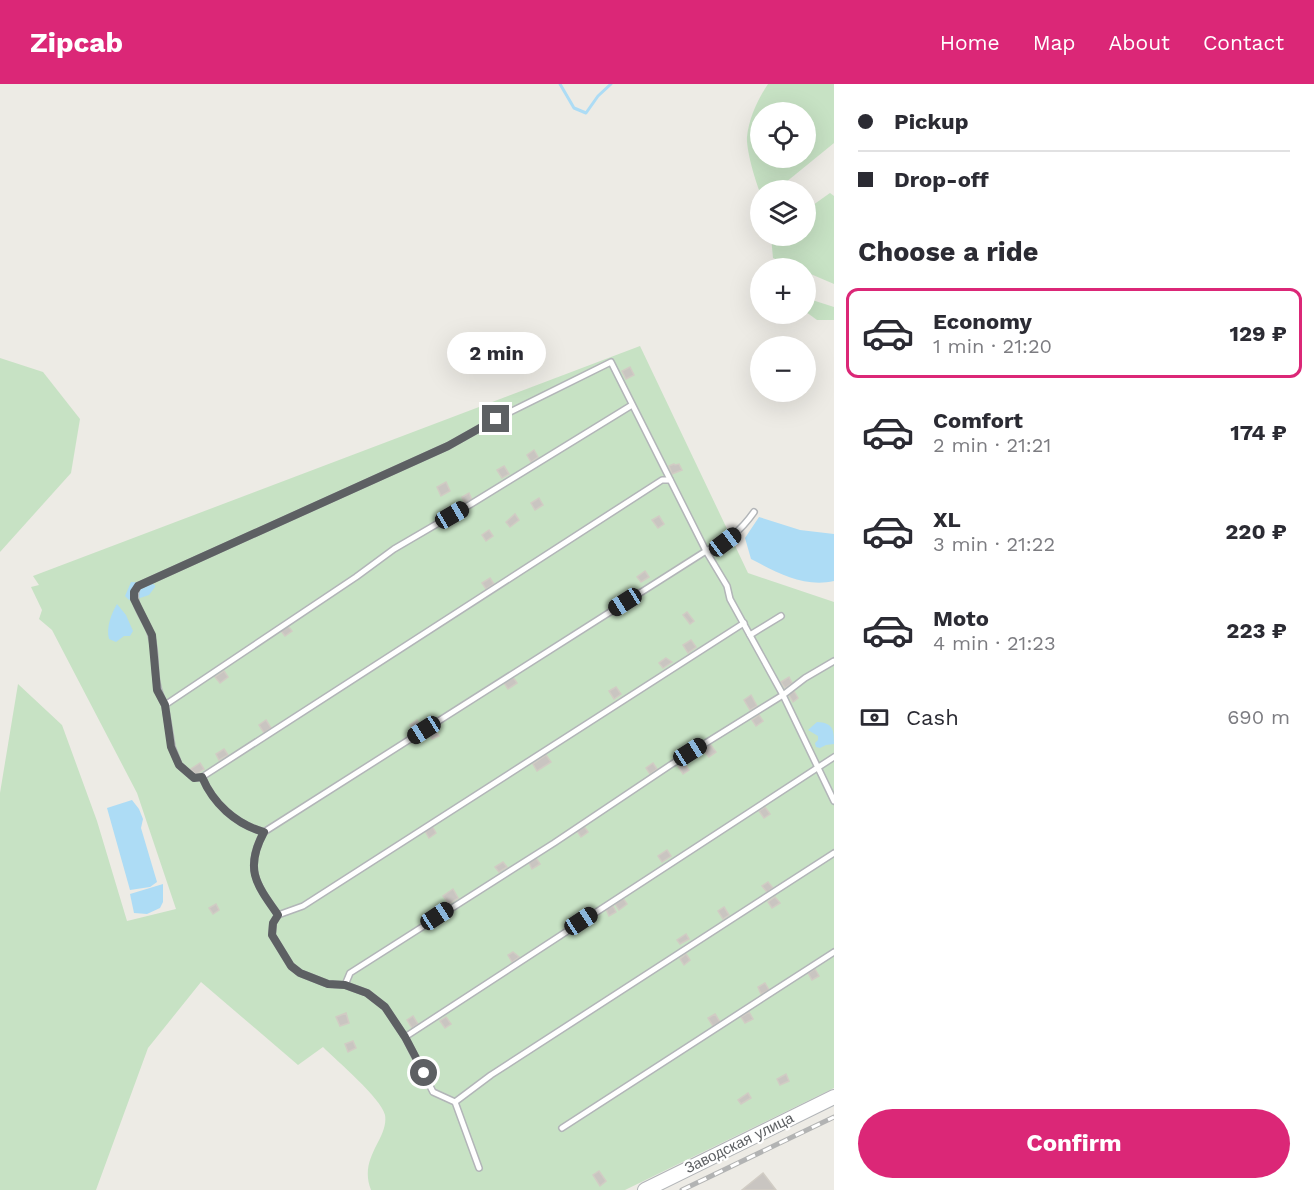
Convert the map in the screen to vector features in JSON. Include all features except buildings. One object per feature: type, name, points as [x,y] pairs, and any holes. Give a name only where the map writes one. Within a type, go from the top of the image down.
[{"type":"street","name":"Заводская улица","points":[[645,1190],[834,1097]]},
{"type":"lane","points":[[670,480],[662,480],[202,777],[194,778],[179,765],[171,747],[165,705],[157,690],[152,635],[134,599],[134,592],[138,586],[448,446],[496,419],[611,362],[706,551],[728,586],[730,599],[783,695],[834,801]]},
{"type":"lane","points":[[165,705],[394,549],[632,405]]},
{"type":"lane","points":[[278,915],[259,888],[252,862],[257,843],[264,832],[706,551],[725,542],[743,528],[754,512]]},
{"type":"lane","points":[[750,635],[781,616]]},
{"type":"lane","points":[[479,1168],[455,1102],[434,1092],[405,1037],[385,1007],[367,993],[345,985],[328,984],[300,973],[291,966],[272,935],[273,923],[278,915],[303,906],[744,623]]},
{"type":"lane","points":[[345,985],[350,973],[834,661]]},
{"type":"lane","points":[[405,1037],[834,757]]},
{"type":"lane","points":[[202,777],[209,793],[221,808],[252,829],[264,832]]},
{"type":"lane","points":[[455,1102],[491,1075],[834,853]]},
{"type":"lane","points":[[562,1128],[834,952]]},
{"type":"green space","points":[[768,84],[834,84],[834,143],[816,158],[816,102],[757,102]]},
{"type":"green space","points":[[750,123],[750,161],[747,142]]},
{"type":"green space","points":[[752,168],[803,168],[789,180],[756,180]]},
{"type":"green space","points":[[830,193],[834,196],[834,284],[816,276],[816,258],[773,258],[772,246],[816,246],[816,203]]},
{"type":"green space","points":[[816,301],[834,307],[834,320],[817,320]]},
{"type":"green space","points":[[640,346],[748,573],[834,602],[834,1088],[625,1190],[371,1190],[368,1168],[385,1124],[385,1115],[376,1099],[323,1047],[298,1065],[201,982],[148,1048],[96,1190],[0,1190],[0,793],[18,684],[62,725],[97,821],[127,921],[176,909],[137,793],[52,630],[39,619],[42,610],[31,587],[39,585],[33,576]]},
{"type":"green space","points":[[0,358],[43,372],[80,419],[71,473],[0,552]]},
{"type":"water","points":[[759,517],[800,530],[834,534],[834,581],[823,583],[801,581],[780,574],[751,559],[745,538]]},
{"type":"water","points":[[131,582],[149,583],[155,587],[149,595],[140,598],[135,595],[129,600],[125,596]]},
{"type":"water","points":[[117,604],[126,615],[133,631],[130,636],[124,636],[116,642],[109,639],[108,630]]},
{"type":"water","points":[[817,722],[829,725],[834,734],[834,744],[816,747],[818,736],[808,730]]},
{"type":"water","points":[[132,800],[143,819],[141,828],[157,882],[150,887],[130,890],[107,808]]},
{"type":"water","points":[[163,884],[163,902],[160,908],[147,914],[134,913],[130,894]]},
{"type":"waterway","points":[[560,84],[574,108],[586,113],[598,96],[611,84]]},
{"type":"railway","points":[[682,1190],[834,1117]]},
{"type":"route","points":[[424,1073],[405,1037],[385,1007],[367,993],[345,985],[328,984],[300,973],[291,966],[272,935],[273,923],[278,915],[259,888],[252,862],[257,843],[264,832],[252,829],[221,808],[209,793],[202,777],[194,778],[179,765],[171,747],[165,705],[157,690],[152,635],[134,599],[134,592],[138,586],[448,446],[496,419]]}]
